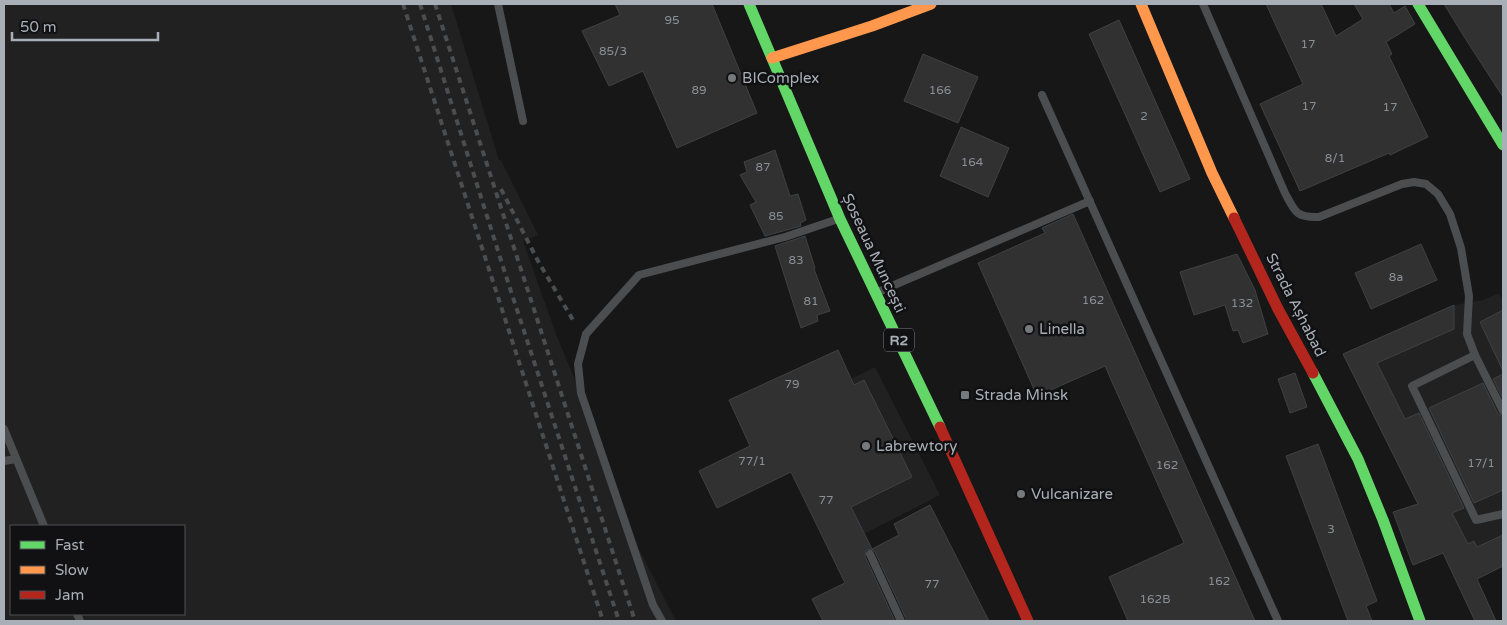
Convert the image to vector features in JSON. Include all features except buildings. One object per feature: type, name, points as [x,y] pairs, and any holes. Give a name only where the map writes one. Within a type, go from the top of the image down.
[{"type":"street","name":"Șoseaua Muncești","points":[[749,4],[840,219],[934,412],[1026,620]]},
{"type":"street","points":[[772,58],[872,26],[931,4]]},
{"type":"street","name":"Strada Așhabad","points":[[1141,4],[1212,173],[1278,309],[1326,394],[1358,458],[1420,621]]},
{"type":"street","points":[[1418,4],[1503,145]]},
{"type":"lane","points":[[498,4],[523,121]]},
{"type":"lane","points":[[1203,4],[1294,211],[1307,218],[1320,218],[1402,184],[1414,182],[1426,184],[1438,194],[1450,214],[1461,248],[1469,296],[1467,334],[1474,355],[1503,411]]},
{"type":"lane","points":[[1042,95],[1278,621]]},
{"type":"lane","points":[[876,292],[1090,201]]},
{"type":"lane","points":[[662,621],[653,605],[581,393],[578,364],[586,334],[639,275],[785,237],[840,219]]},
{"type":"lane","points":[[1474,355],[1412,386],[1476,520],[1503,514]]},
{"type":"lane","points":[[4,429],[44,525]]},
{"type":"lane","points":[[4,460],[16,459]]},
{"type":"lane","points":[[870,554],[901,621]]},
{"type":"shaded area","points":[[4,4],[451,4],[499,160],[501,160],[538,235],[523,241],[556,334],[575,380],[588,403],[639,549],[676,621],[4,621]]},
{"type":"shaded area","points":[[1499,293],[1503,301],[1503,566],[1477,579],[1496,621],[1475,621],[1454,575],[1343,354],[1454,305],[1483,300]]},
{"type":"shaded area","points":[[875,367],[940,495],[864,534],[799,405]]},
{"type":"railway","points":[[403,4],[603,621]]},
{"type":"railway","points":[[420,4],[505,273],[619,621]]},
{"type":"railway","points":[[435,4],[635,621]]},
{"type":"railway","points":[[501,189],[538,261],[573,320]]},
{"type":"traffic: fast","points":[[749,4],[840,219],[940,427]]},
{"type":"traffic: fast","points":[[1418,4],[1503,145]]},
{"type":"traffic: fast","points":[[1313,373],[1358,459],[1383,520],[1420,621]]},
{"type":"traffic: slow","points":[[772,58],[872,26],[931,4]]},
{"type":"traffic: slow","points":[[1141,4],[1212,173],[1234,218]]},
{"type":"traffic: jam","points":[[1234,218],[1278,309],[1313,373]]},
{"type":"traffic: jam","points":[[940,427],[1028,621]]},
{"type":"place","name":"BIComplex","points":[[732,78]]},
{"type":"place","name":"Linella","points":[[1029,329]]},
{"type":"place","name":"Strada Minsk","points":[[965,395]]},
{"type":"place","name":"Labrewtory","points":[[866,446]]},
{"type":"place","name":"Vulcanizare","points":[[1021,494]]}]
